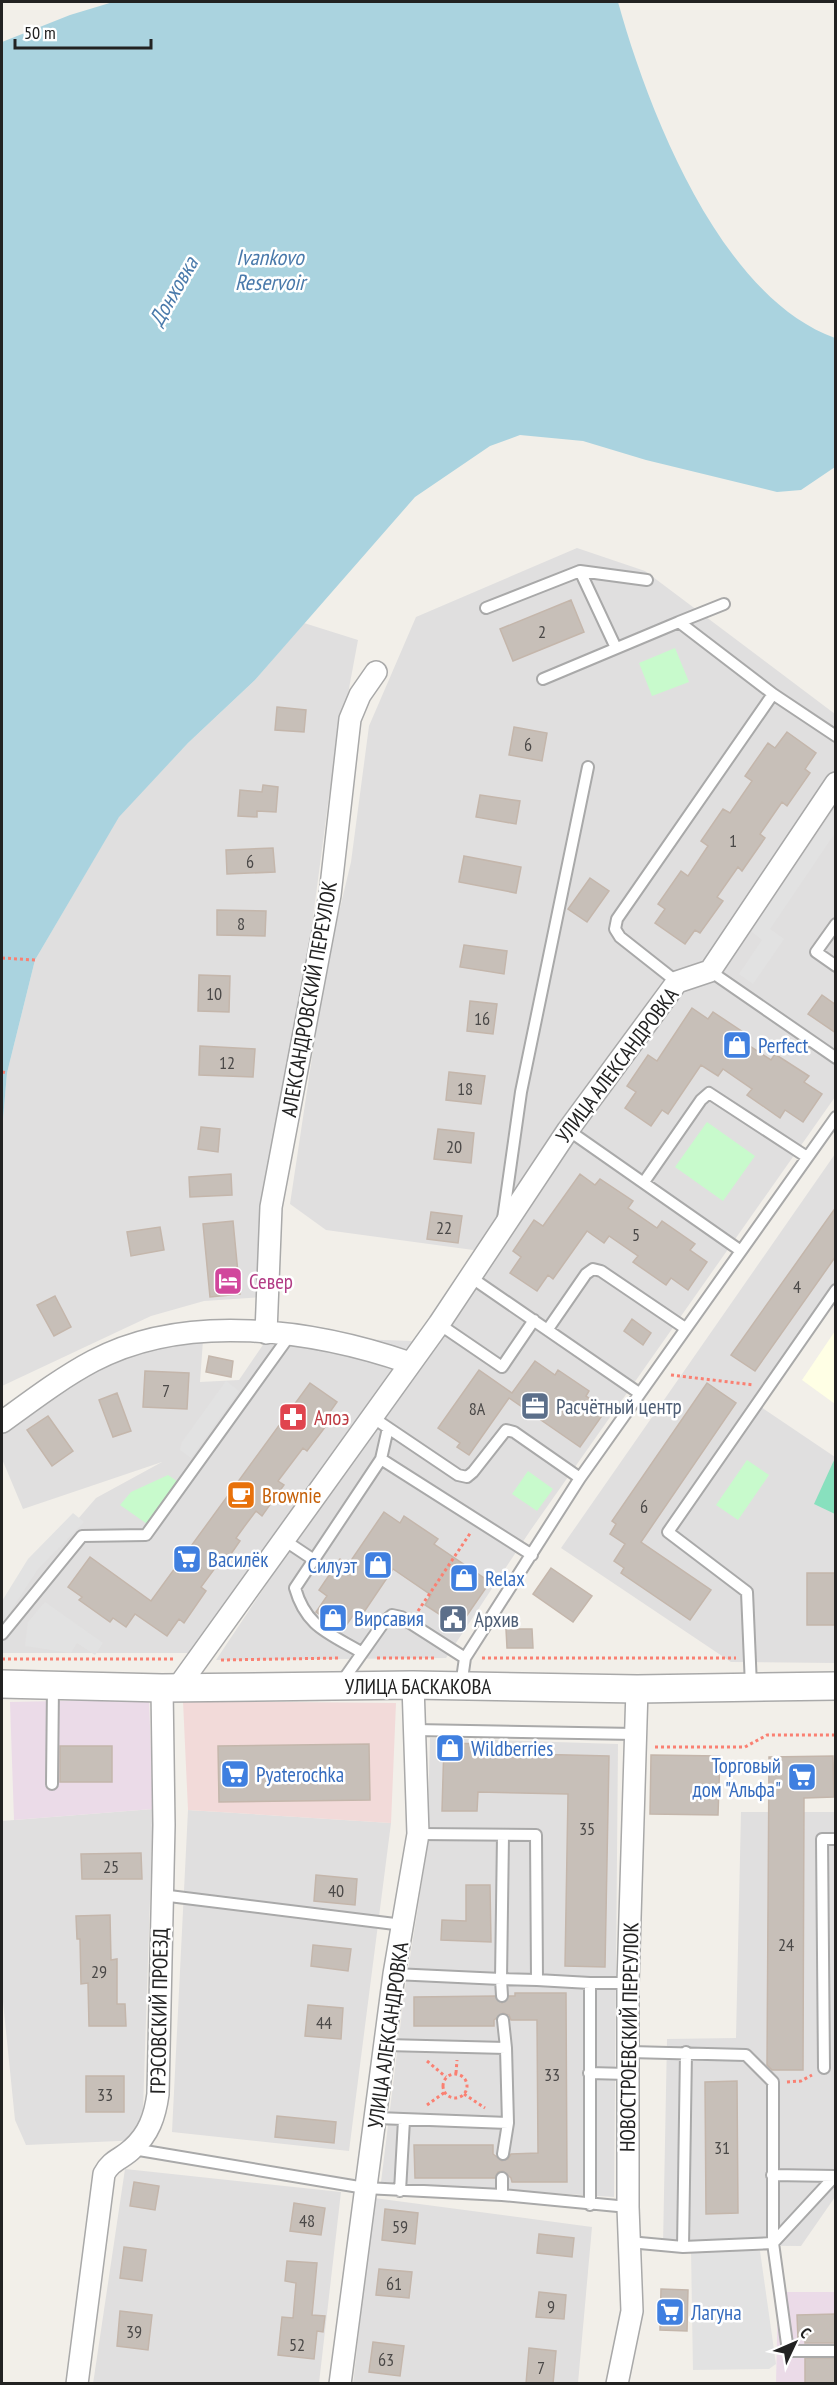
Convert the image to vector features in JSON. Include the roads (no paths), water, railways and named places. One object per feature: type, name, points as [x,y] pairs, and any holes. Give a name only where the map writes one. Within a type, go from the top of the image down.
[{"type":"street","name":"АЛЕКСАНДРОВСКИЙ ПЕРЕУЛОК","points":[[266,1333],[271,1207],[330,895],[350,719],[360,695],[376,672]]},
{"type":"street","points":[[710,971],[836,783]]},
{"type":"street","name":"УЛИЦА АЛЕКСАНДРОВКА","points":[[170,1688],[284,1540],[380,1423],[410,1363],[439,1324],[468,1276],[568,1130],[677,982],[710,971]]},
{"type":"street","points":[[2,1422],[94,1360],[136,1343],[174,1333],[290,1335],[354,1344],[410,1363]]},
{"type":"street","name":"УЛИЦА БАСКАКОВА","points":[[2,1684],[170,1688],[414,1685],[637,1689],[836,1686]]},
{"type":"street","name":"УЛИЦА АЛЕКСАНДРОВКА","points":[[340,2384],[365,2188],[377,2118],[394,1974],[418,1834],[414,1685]]},
{"type":"street","name":"ГРЭСОВСКИЙ ПРОЕЗД","points":[[77,2384],[104,2174],[110,2163],[132,2149],[150,2127],[158,2094],[161,1895],[170,1688]]},
{"type":"street","name":"НОВОСТРОЕВСКИЙ ПЕРЕУЛОК","points":[[616,2384],[632,2311],[628,2207],[630,2052],[628,1983],[637,1689]]},
{"type":"lane","points":[[580,572],[616,648]]},
{"type":"lane","points":[[486,608],[580,572],[647,580]]},
{"type":"lane","points":[[543,679],[724,604]]},
{"type":"lane","points":[[679,622],[773,694],[836,736]]},
{"type":"lane","points":[[677,982],[620,938],[615,929],[617,919],[773,694]]},
{"type":"lane","points":[[501,1228],[521,1092],[588,767]]},
{"type":"lane","points":[[836,924],[816,952],[836,966]]},
{"type":"lane","points":[[710,971],[836,1058]]},
{"type":"lane","points":[[644,1182],[709,1093],[717,1096],[807,1157]]},
{"type":"lane","points":[[461,1686],[465,1658],[580,1478],[836,1117]]},
{"type":"lane","points":[[568,1130],[741,1251]]},
{"type":"lane","points":[[548,1329],[586,1274],[593,1269],[601,1271],[686,1328]]},
{"type":"lane","points":[[468,1276],[639,1393]]},
{"type":"lane","points":[[751,1686],[747,1592],[668,1532],[836,1290]]},
{"type":"lane","points":[[439,1324],[502,1367],[534,1320]]},
{"type":"lane","points":[[2,1634],[82,1536],[146,1535],[290,1335]]},
{"type":"lane","points":[[380,1423],[458,1475],[467,1477],[506,1430],[514,1432],[580,1478]]},
{"type":"lane","points":[[361,1653],[313,1623],[301,1607],[295,1588],[381,1459],[380,1423]]},
{"type":"lane","points":[[381,1459],[532,1555]]},
{"type":"lane","points":[[284,1540],[314,1560]]},
{"type":"lane","points":[[339,1686],[384,1622],[392,1615],[410,1623],[465,1658]]},
{"type":"lane","points":[[52,1784],[53,1685]]},
{"type":"lane","points":[[415,1730],[635,1740]]},
{"type":"lane","points":[[418,1834],[537,1835],[537,1980]]},
{"type":"lane","points":[[502,1996],[503,1835]]},
{"type":"lane","points":[[824,2068],[822,1839],[836,1839]]},
{"type":"lane","points":[[161,1895],[403,1925]]},
{"type":"lane","points":[[394,1974],[628,1983]]},
{"type":"lane","points":[[590,1983],[590,2205]]},
{"type":"lane","points":[[503,2020],[508,2123],[503,2154]]},
{"type":"lane","points":[[386,2045],[506,2048]]},
{"type":"lane","points":[[630,2052],[746,2055],[773,2082],[773,2243],[788,2351],[836,2351]]},
{"type":"lane","points":[[683,2247],[686,2052]]},
{"type":"lane","points":[[590,2073],[628,2074]]},
{"type":"lane","points":[[377,2118],[508,2123]]},
{"type":"lane","points":[[400,2191],[404,2120]]},
{"type":"lane","points":[[132,2149],[365,2188],[502,2195],[628,2207]]},
{"type":"lane","points":[[629,2242],[683,2247],[773,2243],[835,2176],[772,2175]]},
{"type":"lane","points":[[502,2178],[502,2195]]},
{"type":"water","name":"Ivankovo Reservoir","points":[[113,2],[618,2],[648,94],[670,145],[695,195],[724,242],[757,283],[794,316],[835,338],[835,467],[801,490],[777,492],[646,460],[583,441],[520,435],[490,446],[415,497],[255,680],[188,743],[119,817],[35,960],[7,1073],[2,1131],[2,42],[70,15]]},
{"type":"place","name":"Perfect","points":[[737,1045]]},
{"type":"place","name":"Север","points":[[228,1281]]},
{"type":"place","name":"Расчётный центр","points":[[535,1406]]},
{"type":"place","name":"Алоэ","points":[[293,1417]]},
{"type":"place","name":"Brownie","points":[[241,1495]]},
{"type":"place","name":"Василёк","points":[[187,1559]]},
{"type":"place","name":"Силуэт","points":[[378,1565]]},
{"type":"place","name":"Relax","points":[[464,1578]]},
{"type":"place","name":"Вирсавия","points":[[333,1618]]},
{"type":"place","name":"Архив","points":[[453,1619]]},
{"type":"place","name":"Wildberries","points":[[450,1748]]},
{"type":"place","name":"Pyaterochka","points":[[235,1774]]},
{"type":"place","name":"Торговый дом \"Альфа\"","points":[[802,1777]]},
{"type":"place","name":"Лагуна","points":[[670,2312]]},
{"type":"water label","name":"Донховка","points":[[173,291]]}]
